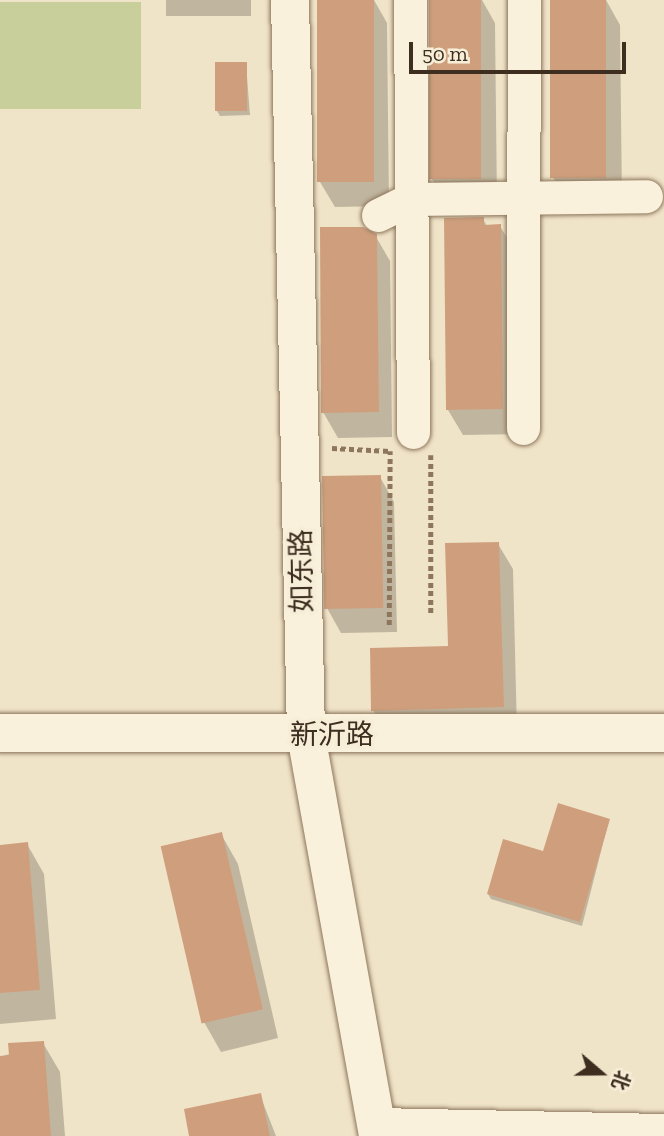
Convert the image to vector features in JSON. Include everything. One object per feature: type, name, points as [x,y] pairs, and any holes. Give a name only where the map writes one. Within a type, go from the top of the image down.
[{"type":"street","name":"如东路","points":[[290,0],[306,735],[377,1130]]},
{"type":"street","points":[[406,446],[411,200],[410,0]]},
{"type":"street","points":[[523,428],[524,0]]},
{"type":"street","points":[[377,215],[411,200],[646,196]]},
{"type":"street","name":"新沂路","points":[[0,733],[664,733]]},
{"type":"street","points":[[377,1130],[664,1130]]},
{"type":"path","points":[[300,447],[406,446],[431,452],[431,616]]},
{"type":"path","points":[[389,625],[406,446]]},
{"type":"green space","points":[[0,2],[141,2],[141,109],[0,109]]},
{"type":"building","points":[[317,0],[374,0],[374,182],[317,182]]},
{"type":"building","points":[[429,0],[481,0],[481,179],[429,179]]},
{"type":"building","points":[[550,0],[606,0],[606,178],[550,178]]},
{"type":"building","points":[[215,62],[247,62],[247,111],[215,111]]},
{"type":"building","points":[[484,217],[484,225],[501,224],[503,409],[446,410],[444,218]]},
{"type":"building","points":[[320,227],[363,227],[377,234],[379,412],[321,413]]},
{"type":"building","points":[[381,475],[383,608],[324,609],[322,476]]},
{"type":"building","points":[[499,542],[504,707],[371,711],[370,648],[448,646],[445,543]]},
{"type":"building","points":[[558,803],[610,819],[580,922],[487,894],[503,839],[543,851]]},
{"type":"building","points":[[222,832],[263,1009],[202,1024],[161,846]]},
{"type":"building","points":[[28,842],[40,990],[0,993],[0,845]]},
{"type":"building","points":[[44,1041],[51,1136],[0,1136],[0,1056],[9,1055],[8,1043]]},
{"type":"building","points":[[261,1093],[270,1136],[189,1136],[184,1109]]}]
